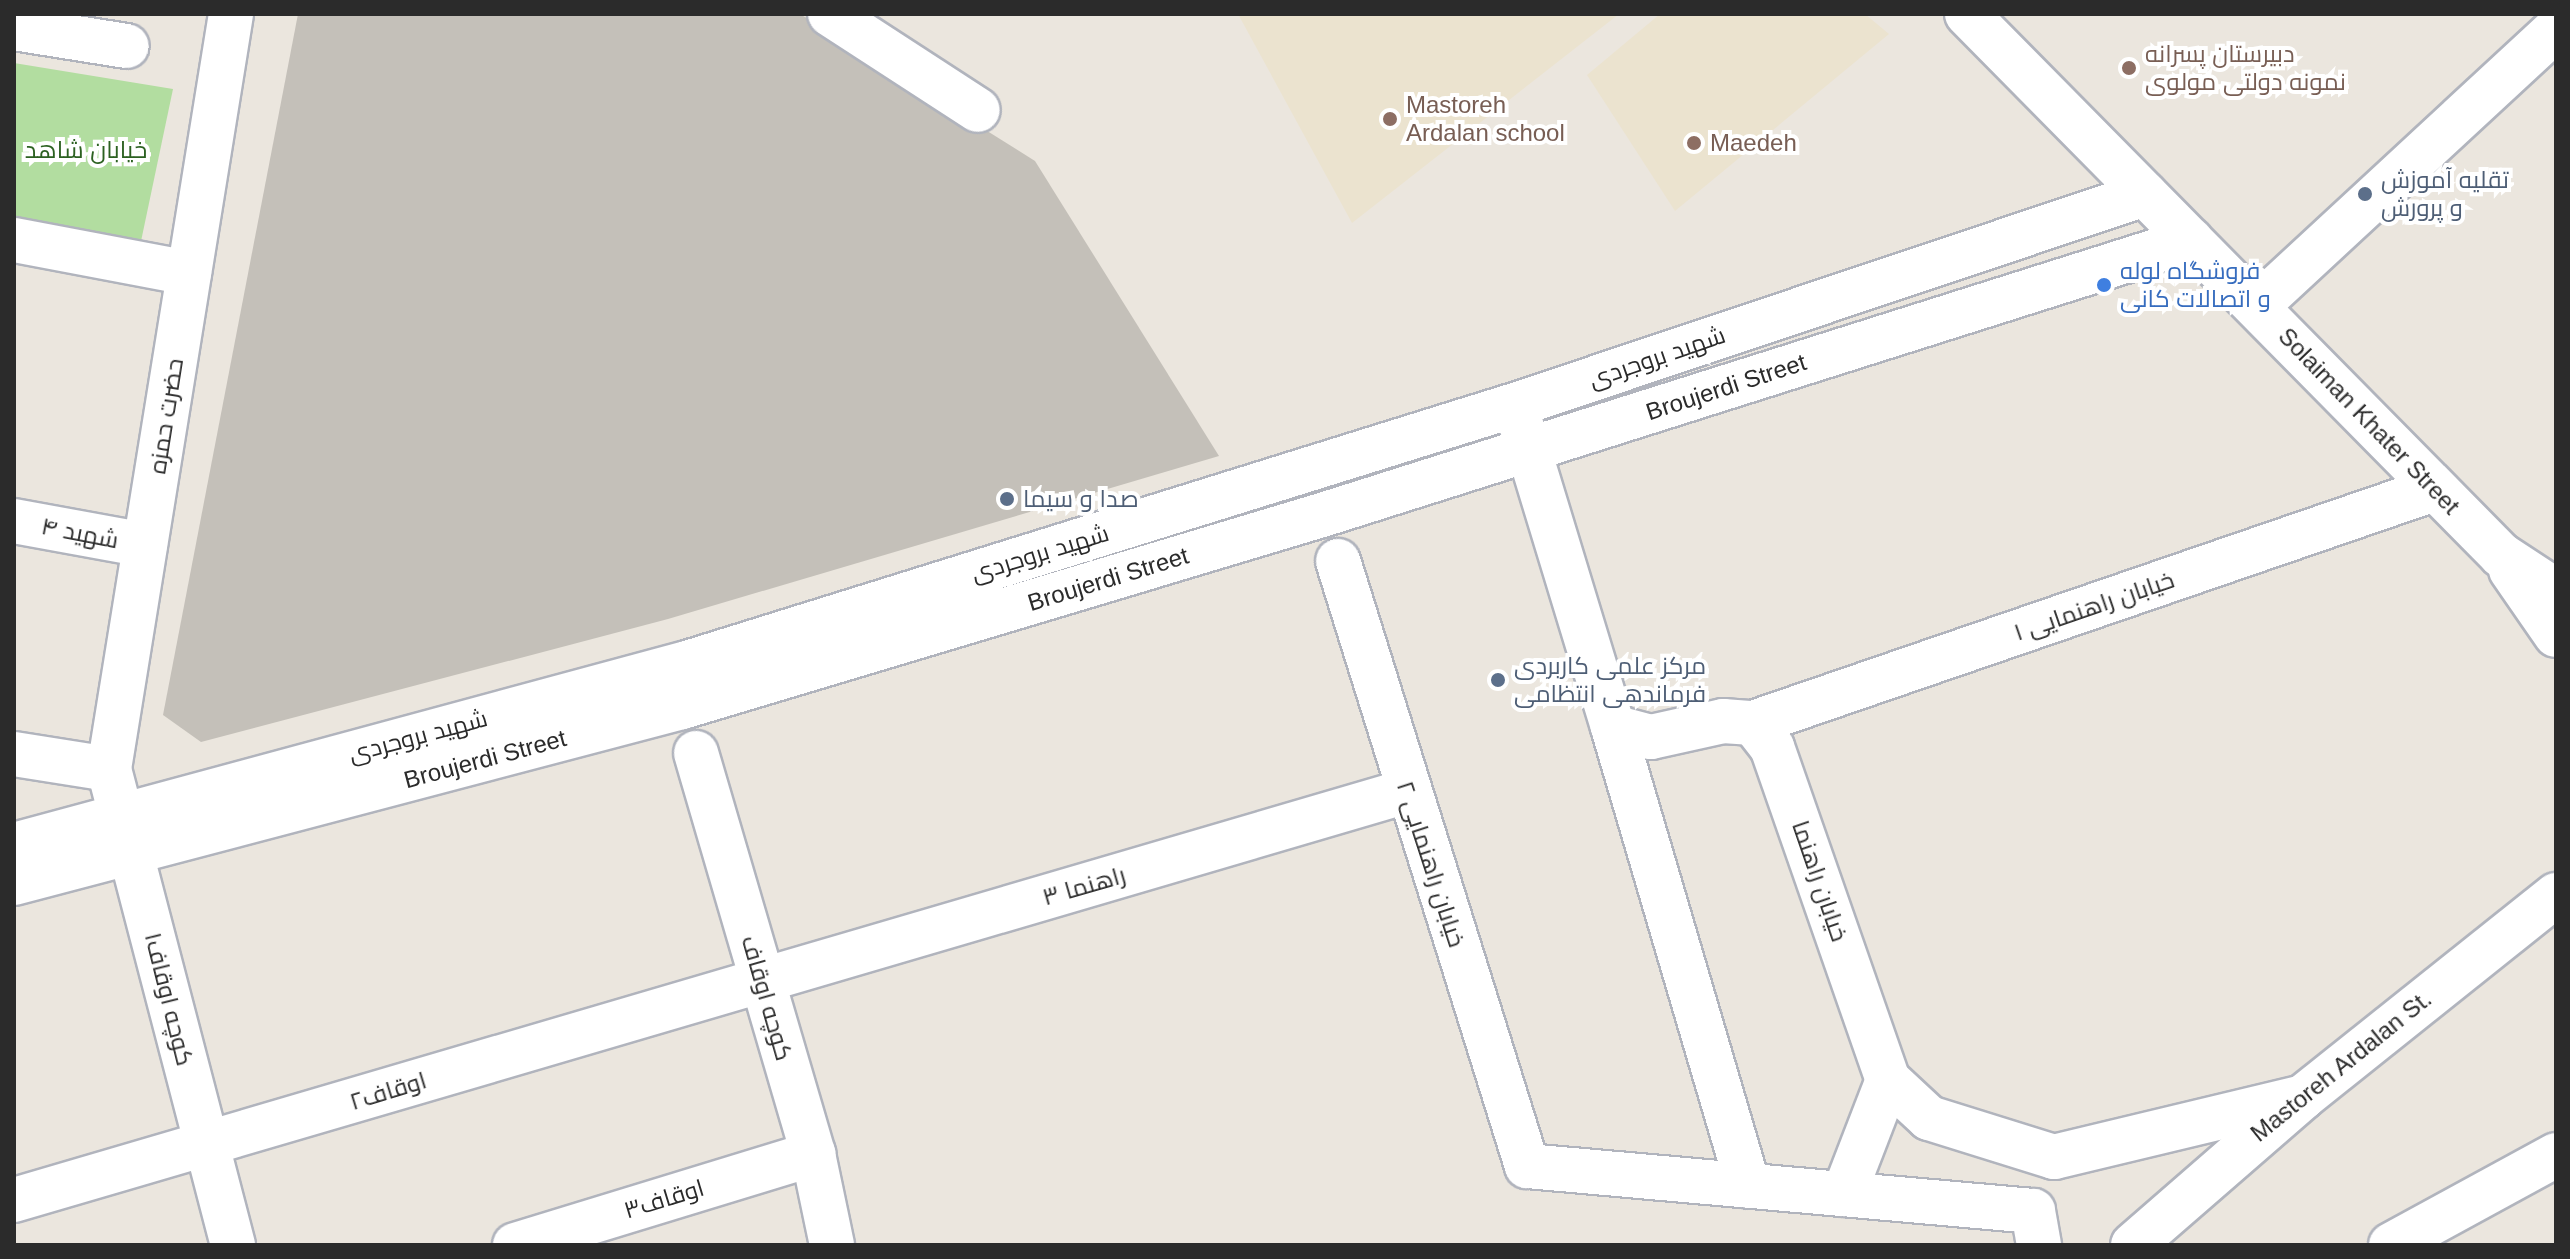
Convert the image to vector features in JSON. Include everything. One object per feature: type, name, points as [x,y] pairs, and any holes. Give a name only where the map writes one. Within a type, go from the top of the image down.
[{"type":"street","name":"حضرت حمزه","points":[[126,835],[109,769],[231,14]]},
{"type":"street","points":[[830,14],[978,110]]},
{"type":"street","name":"Solaiman Khater Street","points":[[1967,14],[2501,555]]},
{"type":"street","points":[[14,28],[127,46]]},
{"type":"street","points":[[2257,306],[2556,29]]},
{"type":"street","name":"شهید بروجردی","points":[[14,845],[126,835],[1515,405],[2145,194]]},
{"type":"street","points":[[14,240],[189,273]]},
{"type":"street","name":"Broujerdi Street","points":[[14,883],[126,835],[682,707],[1529,449],[2191,240]]},
{"type":"street","points":[[1515,405],[1748,1186],[2033,1211],[2039,1245]]},
{"type":"street","name":"خیابان راهنمایی ۱","points":[[1753,723],[2434,489]]},
{"type":"street","name":"شهید ۴","points":[[14,521],[145,545]]},
{"type":"street","points":[[2501,555],[2556,591]]},
{"type":"street","points":[[2501,555],[2556,635]]},
{"type":"street","name":"خیابان راهنمایی ۲","points":[[1338,561],[1407,791],[1527,1166],[1748,1186]]},
{"type":"street","points":[[1613,727],[1651,737],[1723,721],[1753,723]]},
{"type":"street","name":"خیابان راهنما","points":[[1753,723],[1772,747],[1888,1080],[1929,1118],[2054,1157],[2303,1097]]},
{"type":"street","name":"کوچه اوقاف","points":[[696,753],[813,1154],[832,1245]]},
{"type":"street","points":[[14,754],[109,769]]},
{"type":"street","name":"راهنما ۳","points":[[762,980],[1407,791]]},
{"type":"street","name":"کوچه اوقاف۱","points":[[126,835],[233,1245]]},
{"type":"street","name":"Mastoreh Ardalan St.","points":[[2133,1245],[2303,1097],[2556,895]]},
{"type":"street","name":"اوقاف۲","points":[[14,1200],[762,980]]},
{"type":"street","points":[[1844,1194],[1888,1080]]},
{"type":"street","name":"اوقاف۳","points":[[515,1245],[813,1154]]},
{"type":"street","points":[[2391,1245],[2556,1155]]},
{"type":"shaded area","name":"Mastoreh Ardalan school","points":[[1238,14],[1619,14],[1352,223]]},
{"type":"shaded area","name":"Maedeh","points":[[1660,14],[1865,14],[1889,34],[1675,211],[1587,75]]},
{"type":"green space","name":"خیابان شاهد","points":[[14,63],[173,89],[140,246],[14,223]]},
{"type":"building","points":[[298,14],[800,14],[1035,161],[1219,456],[668,619],[201,742],[163,715]]},
{"type":"place","name":"دبیرستان پسرانه نمونه دولتی مولوی","points":[[2129,68]]},
{"type":"place","name":"Mastoreh Ardalan school","points":[[1390,119]]},
{"type":"place","name":"Maedeh","points":[[1694,143]]},
{"type":"place","name":"تقلیه آموزش و پرورش","points":[[2365,194]]},
{"type":"place","name":"فروشگاه لوله و اتصالات کانی","points":[[2104,285]]},
{"type":"place","name":"صدا و سیما","points":[[1007,499]]},
{"type":"place","name":"مرکز علمی کاربردی فرماندهی انتظامی","points":[[1498,680]]}]
